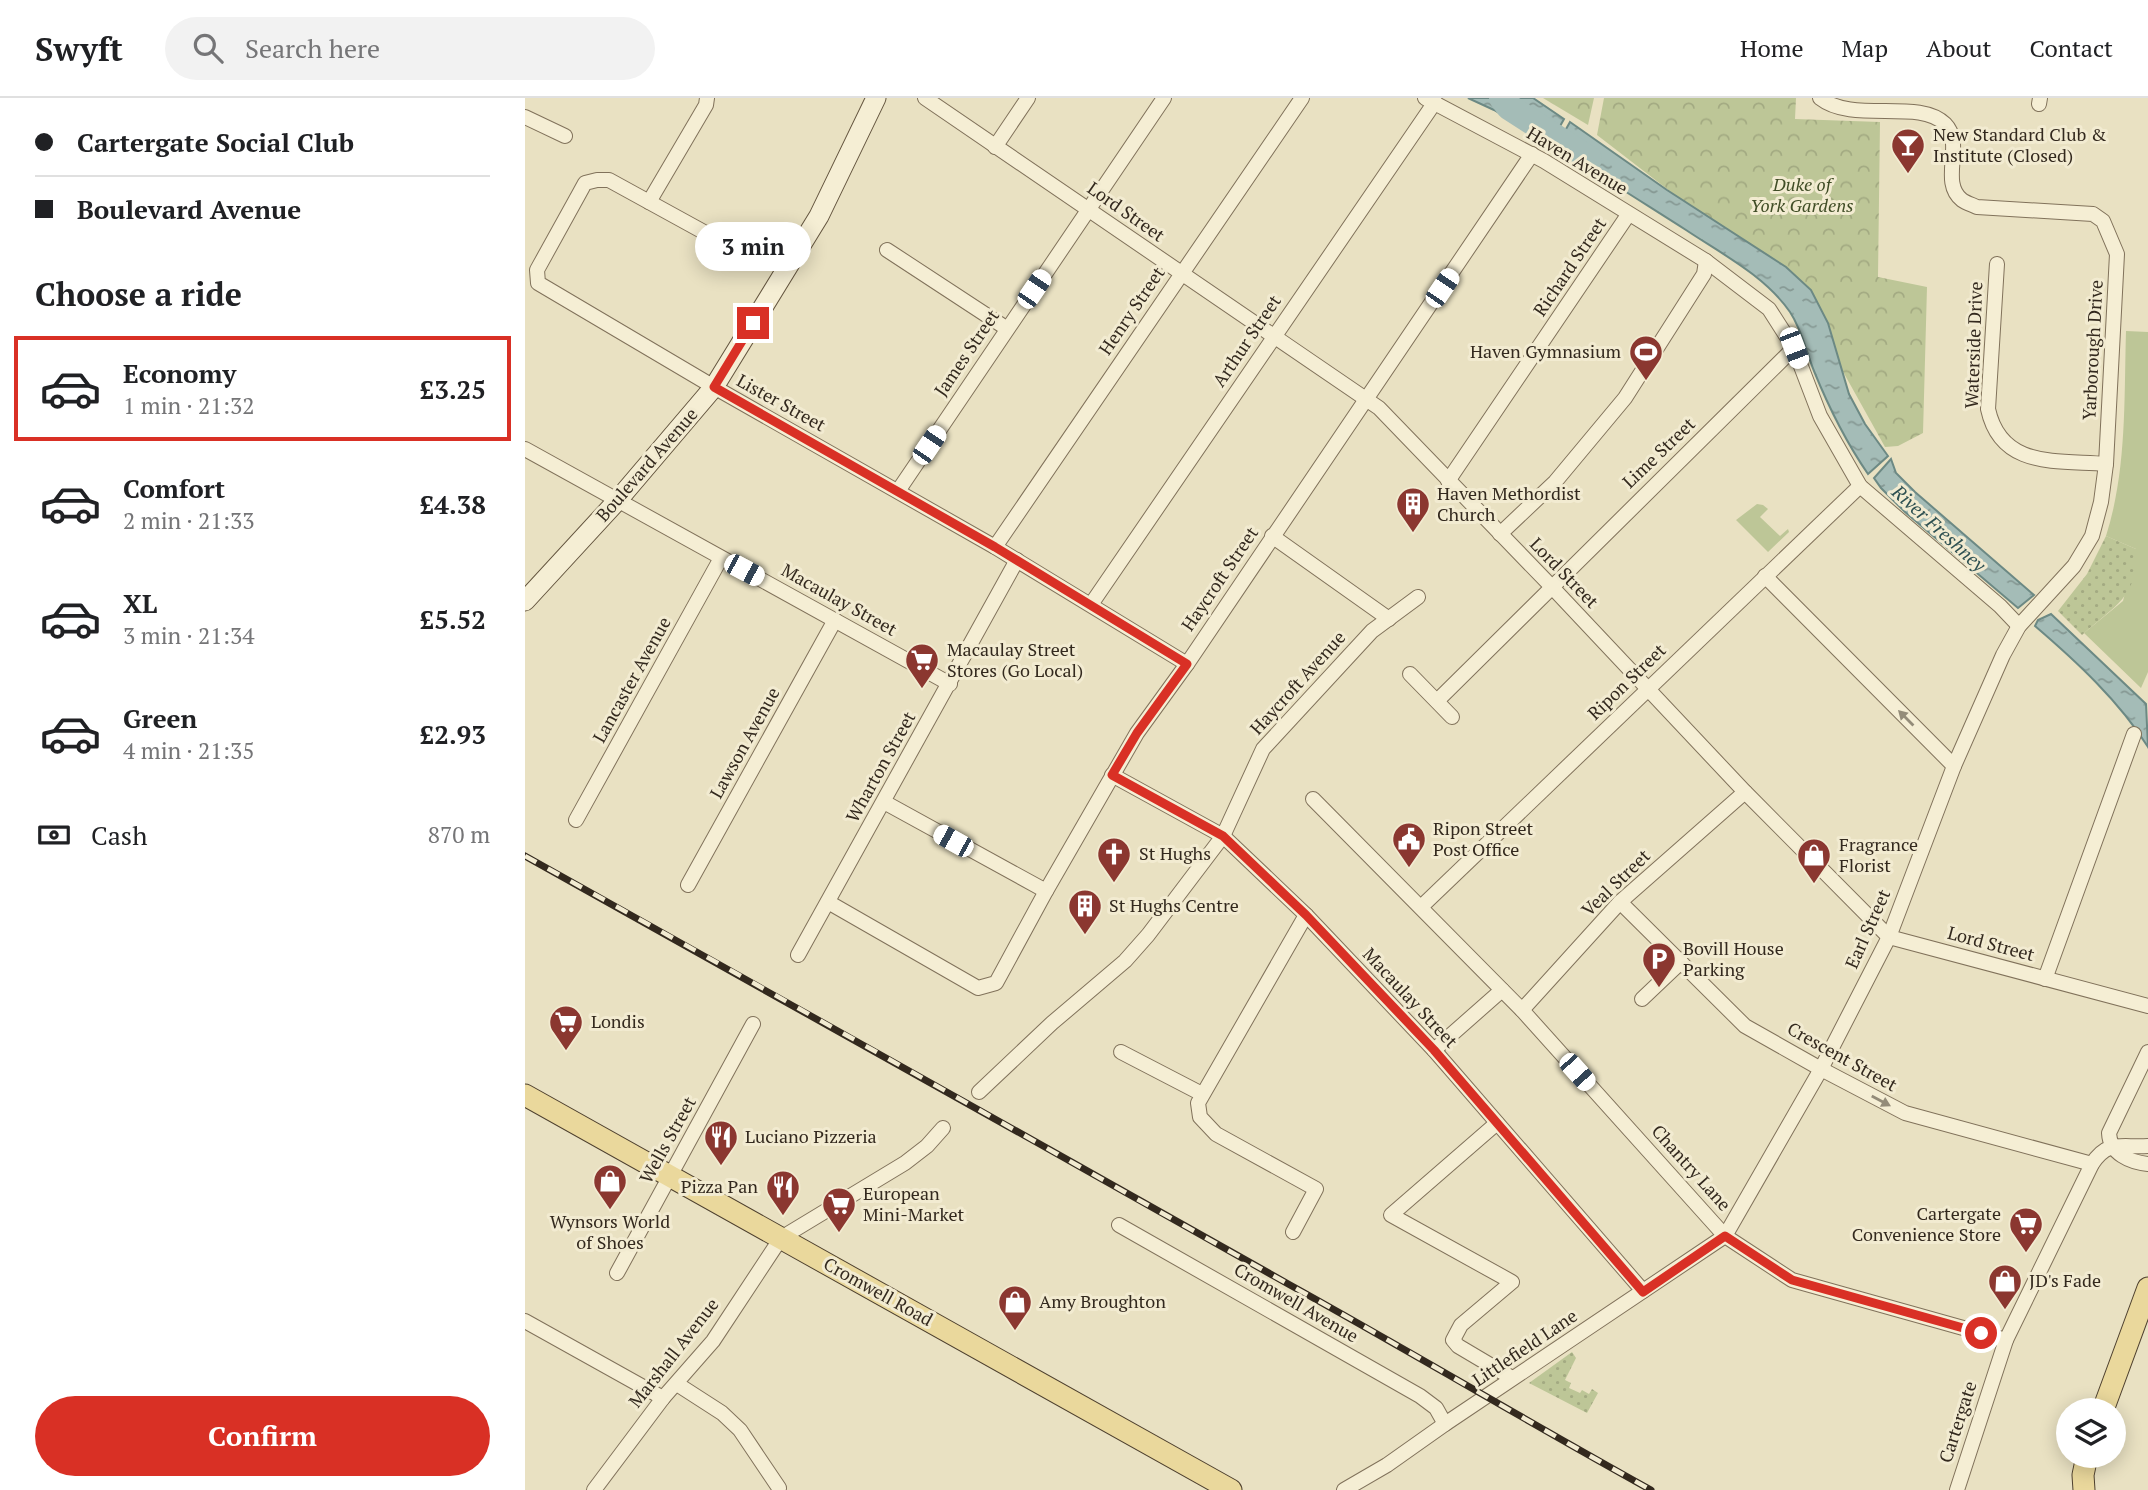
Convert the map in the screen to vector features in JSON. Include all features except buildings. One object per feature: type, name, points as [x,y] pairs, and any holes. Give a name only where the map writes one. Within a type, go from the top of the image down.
[{"type":"main road","name":"Cromwell Road","points":[[525,1095],[1231,1490]]},
{"type":"main road","points":[[2107,1398],[2148,1288]]},
{"type":"main road","points":[[2084,1468],[2084,1490]]},
{"type":"street","points":[[649,202],[706,105],[707,98]]},
{"type":"street","name":"Boulevard Avenue","points":[[525,601],[714,387],[819,216],[876,98]]},
{"type":"street","name":"Lord Street","points":[[925,98],[1379,408],[1745,792],[1889,937],[2148,1006]]},
{"type":"street","points":[[995,147],[1028,98]]},
{"type":"street","name":"James Street","points":[[898,491],[1164,98]]},
{"type":"street","name":"Henry Street","points":[[995,547],[1302,98]]},
{"type":"street","name":"Yarborough Drive","points":[[1820,98],[1840,108],[1856,111],[1915,112],[1932,116],[1944,123],[1951,134],[1952,178],[1956,192],[1962,200],[1977,206],[2093,214],[2103,221],[2117,254],[2106,464],[2101,502],[2092,536],[2074,566],[2019,626]]},
{"type":"street","name":"Haven Avenue","points":[[1430,100],[1532,154],[1706,261],[1769,309],[1794,348],[1820,416],[1860,486],[2000,606],[2019,626]]},
{"type":"street","name":"Arthur Street","points":[[1091,603],[1430,100]]},
{"type":"street","points":[[527,121],[565,136]]},
{"type":"street","name":"Haycroft Street","points":[[828,902],[978,988],[984,988],[1000,979],[1045,891],[1137,733],[1187,664],[1532,154]]},
{"type":"street","name":"Lister Street","points":[[711,236],[609,180],[585,183],[537,270],[538,283],[1091,603],[1187,664]]},
{"type":"street","name":"Richard Street","points":[[1448,481],[1629,215]]},
{"type":"street","points":[[887,250],[1006,328]]},
{"type":"street","points":[[1500,534],[1555,482],[1625,398],[1704,274],[1706,261]]},
{"type":"street","name":"Waterside Drive","points":[[1997,264],[1988,409],[1991,425],[2010,450],[2027,457],[2106,464]]},
{"type":"street","name":"Lime Street","points":[[1437,701],[1794,348]]},
{"type":"street","name":"Macaulay Street","points":[[525,449],[950,684]]},
{"type":"street","name":"Ripon Street","points":[[1421,907],[1860,486]]},
{"type":"street","points":[[1272,536],[1389,619]]},
{"type":"street","name":"Lancaster Avenue","points":[[576,820],[721,558]]},
{"type":"street","name":"Wharton Street","points":[[799,955],[1017,560]]},
{"type":"street","points":[[1765,576],[1955,766]]},
{"type":"street","name":"Haycroft Avenue","points":[[979,1092],[1052,1023],[1125,961],[1223,836],[1263,749],[1372,631],[1417,597]]},
{"type":"street","name":"Lawson Avenue","points":[[688,885],[835,620]]},
{"type":"street","name":"Earl Street","points":[[1725,1236],[1821,1069],[1889,937],[1955,766],[2003,655],[2019,626]]},
{"type":"street","points":[[1410,674],[1452,717]]},
{"type":"street","points":[[2045,978],[2134,734]]},
{"type":"street","name":"Macaulay Street","points":[[1112,775],[1223,836],[1306,915],[1434,1050],[1643,1292]]},
{"type":"street","name":"Veal Street","points":[[1522,1010],[1620,902],[1745,792]]},
{"type":"street","name":"Chantry Lane","points":[[1313,799],[1522,1010],[1725,1236],[1792,1280],[2006,1339]]},
{"type":"street","points":[[884,802],[1045,891]]},
{"type":"street","name":"Crescent Street","points":[[1620,902],[1745,1026],[1821,1069],[1905,1114],[2092,1164]]},
{"type":"street","points":[[1293,1232],[1316,1189],[1216,1134],[1200,1117],[1198,1103],[1306,915]]},
{"type":"street","points":[[1642,999],[1681,962]]},
{"type":"street","points":[[1434,1050],[1502,990]]},
{"type":"street","name":"Wells Street","points":[[617,1273],[753,1024]]},
{"type":"street","points":[[1121,1052],[1202,1094]]},
{"type":"street","points":[[2148,1052],[2109,1133],[2112,1146],[2120,1155],[2148,1164]]},
{"type":"street","points":[[1497,1123],[1391,1215],[1512,1282],[1461,1325],[1453,1339],[1458,1346],[1512,1378]]},
{"type":"street","points":[[781,1238],[905,1163],[927,1146],[943,1128]]},
{"type":"street","points":[[2112,1146],[2148,1146]]},
{"type":"street","name":"Cartergate","points":[[1957,1490],[2006,1339],[2092,1164],[2100,1152],[2112,1146]]},
{"type":"street","name":"Cromwell Avenue","points":[[1119,1225],[1429,1401],[1445,1424]]},
{"type":"street","name":"Littlefield Lane","points":[[1344,1490],[1387,1465],[1725,1236]]},
{"type":"street","name":"Marshall Avenue","points":[[594,1490],[663,1398],[713,1341],[781,1238]]},
{"type":"street","points":[[525,1321],[663,1398]]},
{"type":"street","points":[[677,1384],[722,1413],[740,1430],[779,1488]]},
{"type":"green space","points":[[1543,98],[1594,98],[1588,125]]},
{"type":"green space","name":"Duke of York Gardens","points":[[1604,98],[1796,98],[1795,119],[1880,122],[1878,277],[1927,287],[1923,433],[1898,446],[1885,447],[1797,289],[1597,135]]},
{"type":"green space","points":[[2126,331],[2148,332],[2148,672],[2141,688],[2084,633],[2123,601],[2136,549],[2106,536],[2121,460]]},
{"type":"green space","points":[[1757,504],[1768,509],[1760,517],[1780,536],[1788,529],[1789,532],[1768,552],[1736,520]]},
{"type":"green space","points":[[2106,536],[2136,549],[2133,579],[2129,590],[2114,608],[2082,635],[2058,611],[2087,574]]},
{"type":"green space","points":[[1572,1352],[1576,1358],[1565,1380],[1571,1383],[1569,1388],[1580,1393],[1582,1390],[1589,1394],[1592,1389],[1598,1393],[1587,1413],[1529,1383]]},
{"type":"water","points":[[1468,98],[1533,98],[1564,119],[1550,144],[1494,110]]},
{"type":"water","points":[[1570,122],[1667,190],[1786,267],[1811,290],[1828,323],[1849,394],[1865,424],[1888,456],[1868,474],[1838,424],[1814,371],[1798,326],[1780,299],[1742,266],[1556,147]]},
{"type":"water","points":[[1891,459],[1896,473],[1915,492],[2034,595],[2018,608],[1905,512],[1874,478]]},
{"type":"water","points":[[2051,614],[2146,704],[2148,747],[2124,714],[2096,683],[2035,626],[2038,620]]},
{"type":"waterway","name":"River Freshney","points":[[1502,98],[1509,107],[1589,159]]},
{"type":"railway","points":[[525,856],[1651,1490]]},
{"type":"place","name":"New Standard Club & Institute (Closed)","points":[[1908,175]]},
{"type":"place","name":"Haven Gymnasium","points":[[1646,382]]},
{"type":"place","name":"Haven Methordist Church","points":[[1413,534]]},
{"type":"place","name":"Macaulay Street Stores (Go Local)","points":[[922,690]]},
{"type":"place","name":"Ripon Street Post Office","points":[[1409,869]]},
{"type":"place","name":"St Hughs","points":[[1114,884]]},
{"type":"place","name":"Fragrance Florist","points":[[1814,885]]},
{"type":"place","name":"St Hughs Centre","points":[[1085,936]]},
{"type":"place","name":"Bovill House Parking","points":[[1659,989]]},
{"type":"place","name":"Londis","points":[[566,1052]]},
{"type":"place","name":"Luciano Pizzeria","points":[[721,1167]]},
{"type":"place","name":"Wynsors World of Shoes","points":[[610,1211]]},
{"type":"place","name":"Pizza Pan","points":[[783,1217]]},
{"type":"place","name":"European Mini-Market","points":[[839,1234]]},
{"type":"place","name":"Cartergate Convenience Store","points":[[2026,1254]]},
{"type":"place","name":"JD's Fade","points":[[2005,1311]]},
{"type":"place","name":"Amy Broughton","points":[[1015,1332]]},
{"type":"route","points":[[753,323],[714,387],[1091,603],[1187,664],[1137,733],[1112,775],[1223,836],[1306,915],[1434,1050],[1643,1292],[1725,1236],[1792,1280],[1981,1333]]}]
